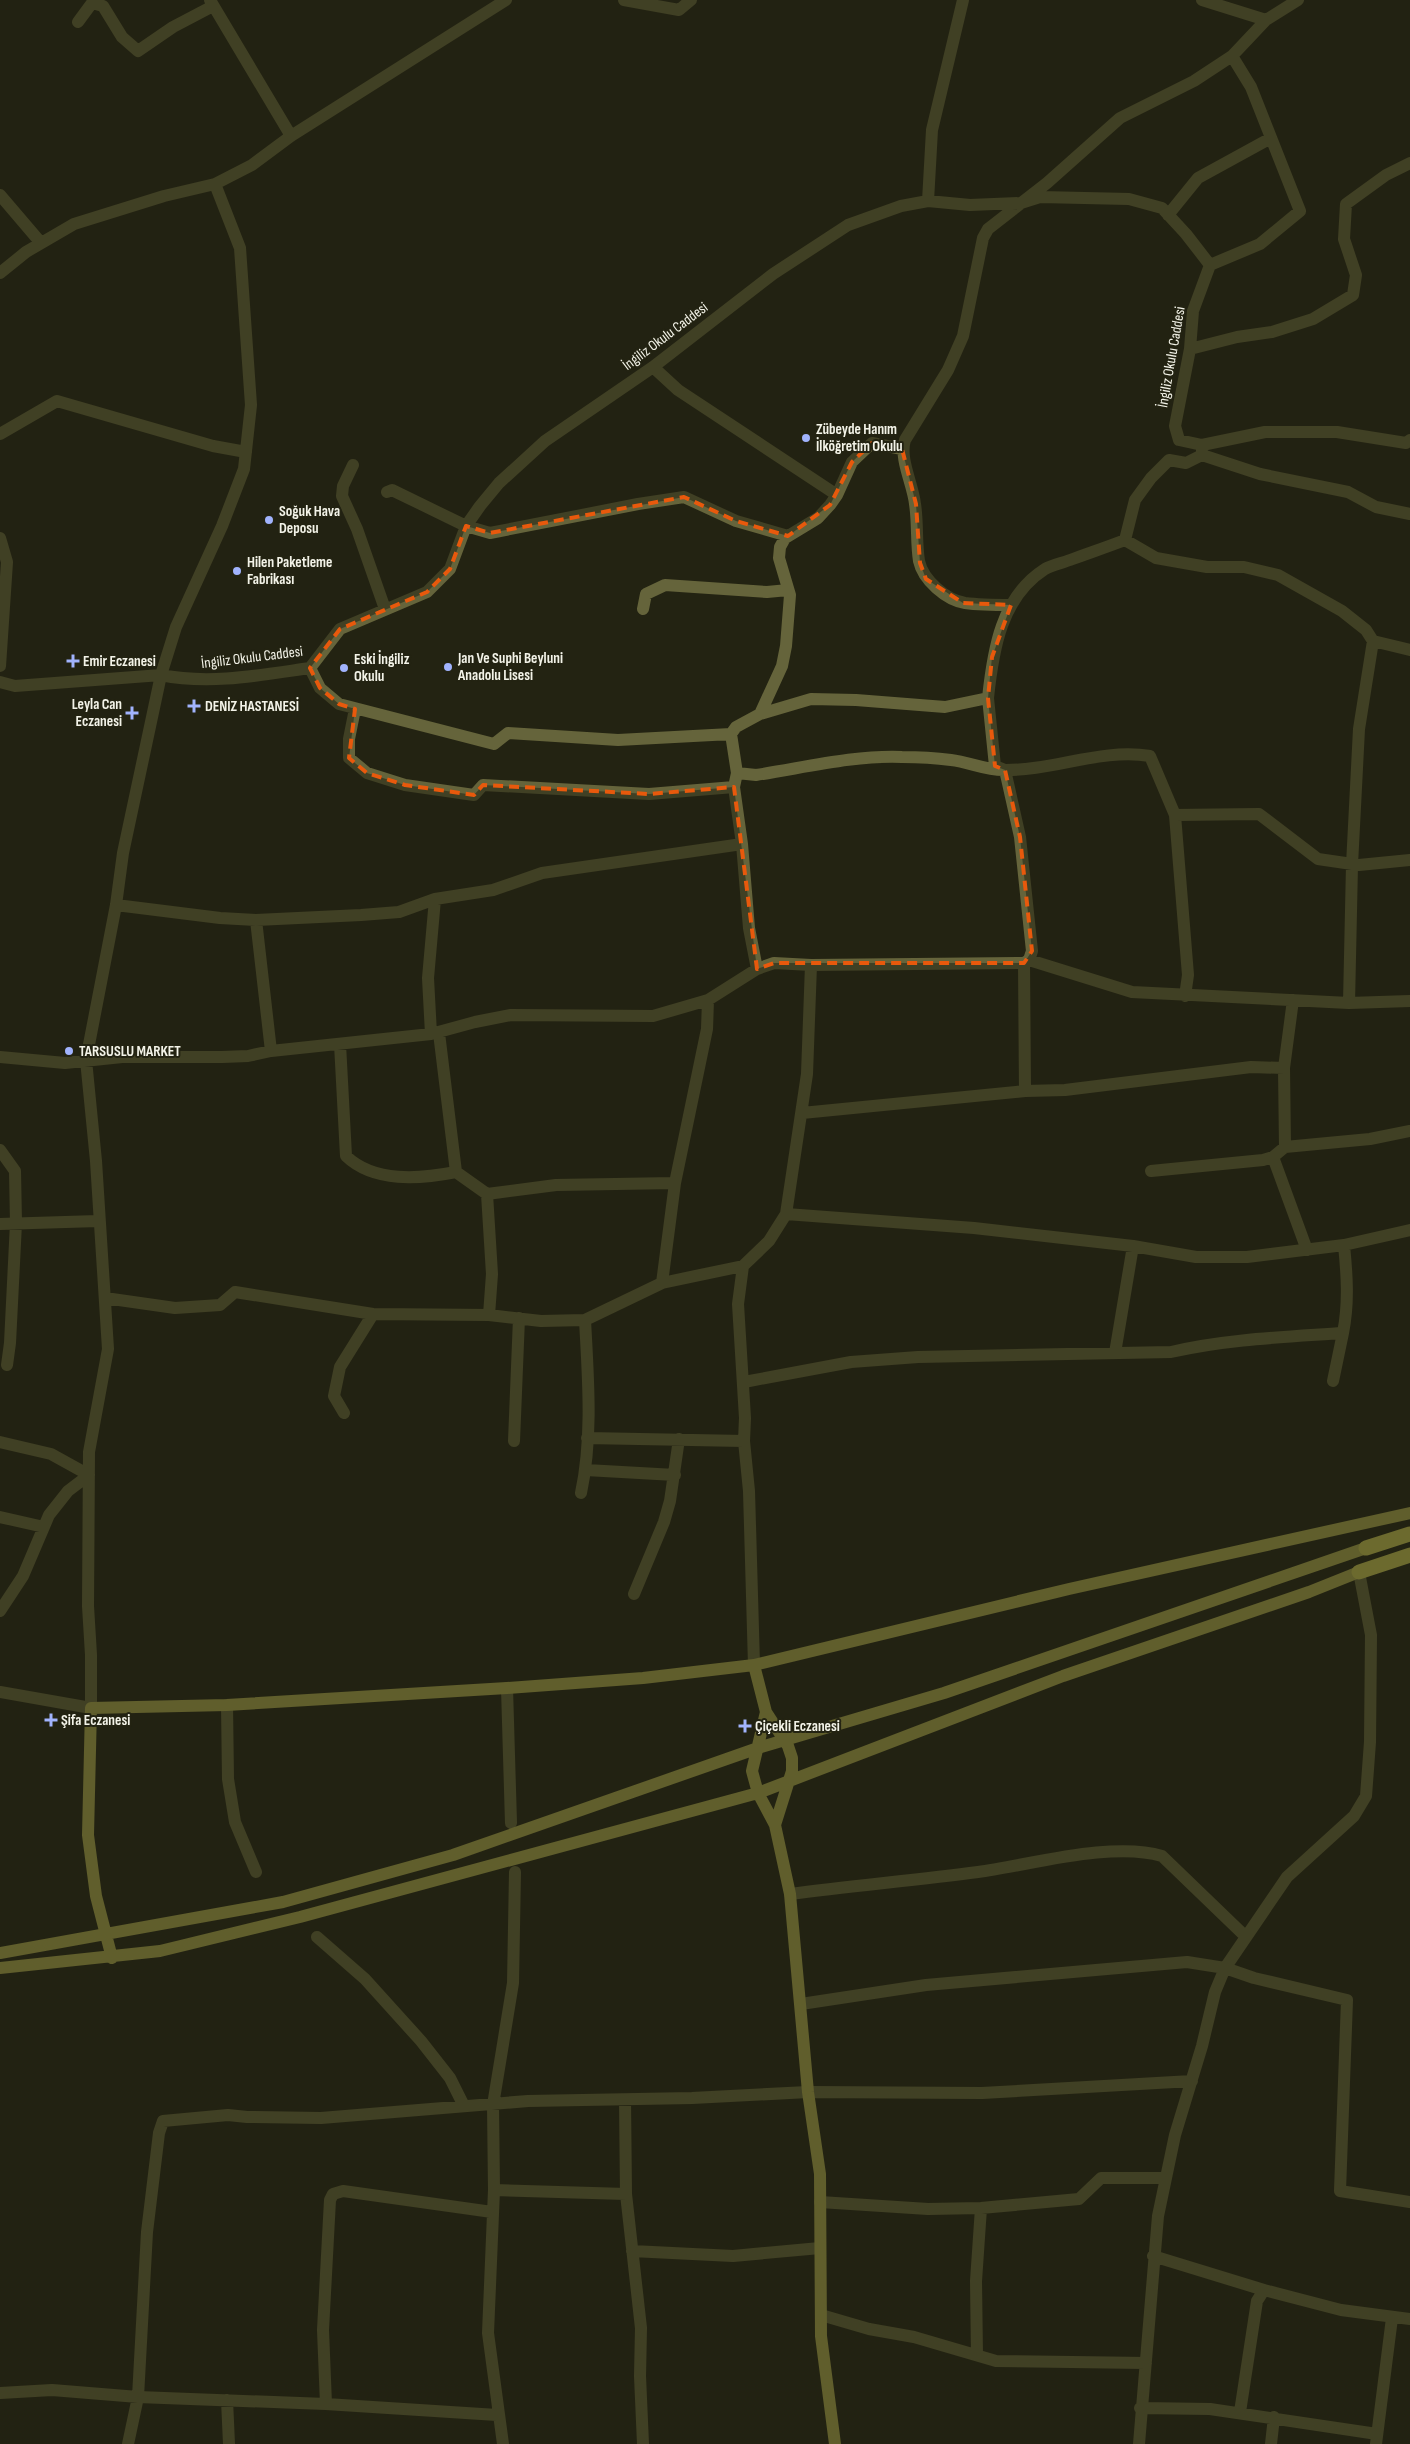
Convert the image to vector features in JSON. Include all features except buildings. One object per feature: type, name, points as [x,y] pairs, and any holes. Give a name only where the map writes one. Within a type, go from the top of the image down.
[{"type":"highway","points":[[1366,1548],[1410,1534]]},
{"type":"highway","points":[[1359,1572],[1410,1555]]},
{"type":"main road","points":[[112,1958],[96,1896],[88,1835],[91,1708],[227,1705],[507,1688],[643,1678],[754,1665],[1069,1589],[1410,1513]]},
{"type":"main road","points":[[0,1953],[283,1902],[453,1855],[758,1748],[953,1690],[1366,1548]]},
{"type":"main road","points":[[0,1968],[112,1958],[160,1951],[300,1917],[758,1793],[1063,1676],[1309,1592],[1359,1572]]},
{"type":"main road","points":[[754,1665],[766,1712],[784,1740],[793,1764],[775,1825]]},
{"type":"main road","points":[[766,1712],[752,1771],[758,1793],[775,1825],[790,1894],[808,2092],[820,2174],[821,2336],[835,2444]]},
{"type":"street","points":[[0,274],[26,252],[74,224],[164,196],[215,184],[252,165],[291,136],[506,0]]},
{"type":"street","points":[[624,0],[679,10],[692,0]]},
{"type":"street","points":[[928,201],[932,130],[962,0]]},
{"type":"street","points":[[1202,0],[1266,20]]},
{"type":"street","points":[[1011,605],[963,603],[946,594],[926,579],[920,563],[915,531],[916,504],[902,449],[905,440],[948,370],[963,336],[984,238],[994,223],[1047,183],[1120,118],[1194,81],[1232,56],[1266,20],[1298,0]]},
{"type":"street","points":[[78,22],[92,3],[103,6],[122,37],[138,51],[212,3],[291,136]]},
{"type":"street","points":[[1210,265],[1260,244],[1300,211],[1251,86],[1232,56]]},
{"type":"street","points":[[1168,215],[1198,178],[1271,138]]},
{"type":"street","points":[[1190,349],[1237,337],[1272,332],[1313,319],[1353,295],[1356,275],[1344,239],[1346,204],[1386,174],[1410,163]]},
{"type":"street","points":[[0,1692],[91,1708],[91,1655],[88,1606],[90,1452],[108,1349],[98,1221],[96,1161],[86,1060],[116,906],[123,854],[161,675],[176,627],[222,526],[244,469],[251,406],[240,248],[215,184]]},
{"type":"street","points":[[0,194],[41,243]]},
{"type":"street","name":"İngiliz Okulu Caddesi","points":[[0,682],[15,686],[161,675],[182,679],[210,680],[310,668],[340,629],[427,592],[450,570],[466,526],[499,483],[524,458],[545,441],[654,367],[773,274],[848,225],[901,206],[928,201],[970,205],[1021,203],[1040,197],[1129,199],[1162,208],[1210,265],[1193,311],[1190,349],[1175,426],[1179,440],[1202,450]]},
{"type":"street","points":[[654,367],[678,390],[837,496]]},
{"type":"street","points":[[0,434],[57,401],[213,446],[246,452]]},
{"type":"street","points":[[1125,540],[1135,500],[1151,478],[1169,460],[1186,463],[1202,450],[1265,432],[1338,432],[1406,442],[1410,440]]},
{"type":"street","points":[[760,714],[782,666],[788,623],[788,590],[779,558],[780,547],[788,536],[818,518],[837,496],[852,462],[872,443],[902,449]]},
{"type":"street","points":[[1202,450],[1260,474],[1348,492],[1376,508],[1410,514]]},
{"type":"street","points":[[353,465],[343,486],[342,496],[357,529],[385,610]]},
{"type":"street","points":[[387,492],[392,490],[466,526],[490,534],[638,504],[684,497],[736,521],[788,536]]},
{"type":"street","points":[[0,538],[7,562],[0,666]]},
{"type":"street","points":[[1005,770],[995,766],[988,698],[992,657],[1000,626],[1011,605],[1025,586],[1046,569],[1125,540]]},
{"type":"street","points":[[1125,540],[1156,558],[1207,567],[1244,568],[1278,575],[1342,611],[1366,630],[1373,641],[1359,729],[1352,865],[1349,1003]]},
{"type":"street","points":[[643,608],[646,594],[664,585],[767,592],[788,590]]},
{"type":"street","points":[[1373,641],[1410,650]]},
{"type":"street","points":[[310,668],[320,688],[339,704],[494,744],[508,733],[618,740],[731,734]]},
{"type":"street","points":[[757,968],[749,928],[742,844],[734,787],[737,774],[731,734],[736,727],[760,714],[811,699],[866,700],[945,706],[988,698]]},
{"type":"street","points":[[355,709],[349,739],[349,758],[367,773],[405,785],[474,795],[483,785],[649,794],[734,787]]},
{"type":"street","points":[[737,774],[756,775],[860,759],[903,757],[952,760],[983,768],[1005,770],[1076,762],[1116,755],[1134,754],[1150,756],[1175,815],[1188,975],[1185,996]]},
{"type":"street","points":[[1005,770],[1020,837],[1032,951],[1026,961],[1025,1091]]},
{"type":"street","points":[[1175,815],[1259,814],[1318,859],[1352,865],[1410,860]]},
{"type":"street","points":[[116,906],[220,918],[256,920],[327,918],[399,912],[435,899],[493,890],[542,873],[742,844]]},
{"type":"street","points":[[435,899],[428,978],[456,1172],[487,1194],[556,1185],[675,1183]]},
{"type":"street","points":[[256,920],[271,1051]]},
{"type":"street","points":[[0,1057],[65,1063],[122,1057],[248,1056],[271,1051],[435,1034],[475,1022],[511,1015],[653,1016],[708,1000],[757,968],[774,963],[811,965],[1026,961],[1132,992],[1349,1003],[1410,1001]]},
{"type":"street","points":[[105,1298],[175,1308],[220,1305],[235,1292],[373,1314],[489,1315],[540,1321],[585,1320],[662,1283],[743,1266],[770,1241],[786,1214],[807,1074],[811,965]]},
{"type":"street","points":[[662,1283],[675,1183],[707,1028],[708,1000]]},
{"type":"street","points":[[1284,1147],[1284,1068],[1293,1000]]},
{"type":"street","points":[[340,1044],[346,1156],[353,1163],[372,1173],[399,1177],[426,1178],[456,1172]]},
{"type":"street","points":[[802,1113],[1025,1091],[1065,1090],[1251,1067],[1284,1068]]},
{"type":"street","points":[[1151,1171],[1273,1157],[1284,1147],[1370,1139],[1410,1131]]},
{"type":"street","points":[[0,1150],[15,1171],[16,1224],[10,1343],[7,1365]]},
{"type":"street","points":[[1273,1157],[1307,1250]]},
{"type":"street","points":[[487,1194],[492,1274],[489,1315]]},
{"type":"street","points":[[786,1214],[974,1228],[1133,1246],[1196,1257],[1246,1257],[1307,1250],[1344,1245],[1410,1230]]},
{"type":"street","points":[[0,1224],[98,1221]]},
{"type":"street","points":[[1333,1381],[1347,1312],[1347,1276],[1344,1245]]},
{"type":"street","points":[[1115,1353],[1133,1246]]},
{"type":"street","points":[[743,1266],[738,1304],[744,1382],[744,1441],[749,1492],[754,1665]]},
{"type":"street","points":[[344,1413],[334,1396],[340,1367],[373,1314]]},
{"type":"street","points":[[514,1441],[519,1318]]},
{"type":"street","points":[[582,1493],[586,1470],[587,1438],[588,1380],[585,1320]]},
{"type":"street","points":[[744,1382],[851,1362],[918,1357],[1171,1352],[1204,1344],[1343,1333]]},
{"type":"street","points":[[587,1438],[744,1441]]},
{"type":"street","points":[[634,1594],[664,1522],[679,1439]]},
{"type":"street","points":[[0,1442],[51,1454],[89,1476]]},
{"type":"street","points":[[586,1470],[674,1475]]},
{"type":"street","points":[[0,1611],[23,1576],[50,1515],[68,1491],[89,1476]]},
{"type":"street","points":[[0,1517],[44,1527]]},
{"type":"street","points":[[1138,2444],[1140,2408],[1146,2363],[1153,2256],[1165,2178],[1215,1992],[1225,1968],[1286,1876],[1354,1816],[1366,1796],[1370,1742],[1371,1635],[1359,1572]]},
{"type":"street","points":[[507,1688],[511,1823]]},
{"type":"street","points":[[227,1705],[228,1779],[234,1813],[241,1837],[256,1872]]},
{"type":"street","points":[[790,1894],[979,1872],[1112,1851],[1144,1850],[1162,1856],[1245,1936]]},
{"type":"street","points":[[503,2444],[497,2415],[488,2333],[494,2190],[493,2105],[513,1983],[515,1872]]},
{"type":"street","points":[[317,1937],[365,1979],[421,2041],[450,2078],[464,2106]]},
{"type":"street","points":[[801,2004],[926,1985],[1187,1962],[1225,1968],[1254,1978],[1347,2000],[1340,2191],[1410,2202]]},
{"type":"street","points":[[128,2444],[138,2397],[147,2232],[159,2133],[163,2121],[228,2115],[247,2118],[321,2118],[528,2101],[625,2100],[808,2092],[982,2094],[1192,2081]]},
{"type":"street","points":[[625,2100],[626,2194],[641,2328],[640,2376],[643,2444]]},
{"type":"street","points":[[820,2202],[928,2208],[981,2208],[1079,2199],[1101,2178],[1165,2178]]},
{"type":"street","points":[[494,2190],[626,2194]]},
{"type":"street","points":[[326,2404],[323,2330],[330,2200],[333,2194],[344,2191],[492,2212]]},
{"type":"street","points":[[976,2355],[976,2281],[981,2208]]},
{"type":"street","points":[[632,2251],[733,2256],[820,2248]]},
{"type":"street","points":[[1153,2256],[1264,2290],[1341,2310],[1410,2319]]},
{"type":"street","points":[[1240,2412],[1257,2301],[1264,2290]]},
{"type":"street","points":[[821,2315],[868,2329],[922,2339],[996,2361],[1026,2363],[1092,2361],[1146,2363]]},
{"type":"street","points":[[1140,2408],[1210,2409],[1240,2412],[1274,2417],[1377,2439],[1392,2318]]},
{"type":"street","points":[[0,2393],[52,2390],[138,2397],[326,2404],[497,2415]]},
{"type":"street","points":[[227,2400],[229,2444]]},
{"type":"street","points":[[1271,2444],[1274,2417]]},
{"type":"highlighted area","points":[[872,443],[902,449],[916,504],[920,563],[926,579],[963,603],[1011,605],[992,657],[988,698],[995,766],[1005,770],[1020,837],[1032,951],[1024,963],[774,963],[757,969],[734,787],[649,794],[483,785],[474,795],[405,785],[367,773],[349,758],[355,709],[339,704],[320,688],[310,668],[340,629],[427,592],[450,569],[466,526],[490,533],[684,497],[736,521],[788,536],[830,505],[852,462]]},
{"type":"place","name":"Zübeyde Hanım İlköğretim Okulu","points":[[806,438]]},
{"type":"place","name":"Soğuk Hava Deposu","points":[[269,520]]},
{"type":"place","name":"Hilen Paketleme Fabrikası","points":[[237,571]]},
{"type":"place","name":"Emir Eczanesi","points":[[73,661]]},
{"type":"place","name":"Jan Ve Suphi Beyluni Anadolu Lisesi","points":[[448,667]]},
{"type":"place","name":"Eski İngiliz Okulu","points":[[344,668]]},
{"type":"place","name":"DENİZ HASTANESİ","points":[[194,706]]},
{"type":"place","name":"Leyla Can Eczanesi","points":[[132,713]]},
{"type":"place","name":"TARSUSLU MARKET","points":[[69,1051]]},
{"type":"place","name":"Şifa Eczanesi","points":[[51,1720]]},
{"type":"place","name":"Çiçekli Eczanesi","points":[[745,1726]]}]
